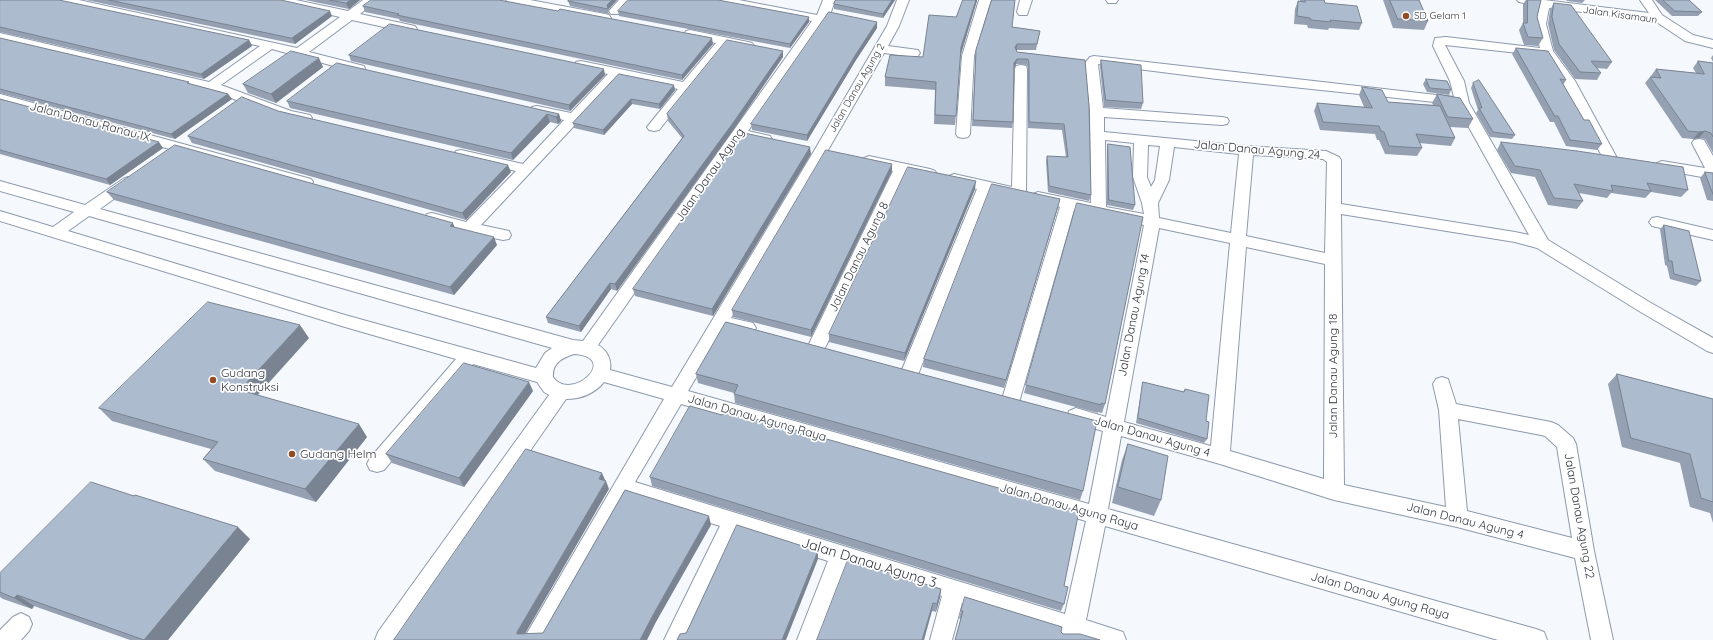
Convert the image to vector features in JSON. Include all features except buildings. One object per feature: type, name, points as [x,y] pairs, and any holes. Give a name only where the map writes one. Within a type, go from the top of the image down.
[{"type":"street","points":[[63,0],[270,45],[369,71]]},
{"type":"street","points":[[280,0],[426,32]]},
{"type":"street","points":[[300,52],[371,0]]},
{"type":"street","points":[[516,0],[622,22]]},
{"type":"street","points":[[615,11],[625,0]]},
{"type":"street","points":[[720,0],[827,11]]},
{"type":"street","name":"Jalan Danau Agung 2","points":[[534,640],[622,487],[677,396],[893,26],[903,0]]},
{"type":"street","points":[[963,134],[968,56],[985,0]]},
{"type":"street","points":[[1023,12],[1026,0]]},
{"type":"street","name":"Jalan Kisamaun","points":[[1523,0],[1658,18],[1690,38],[1713,44]]},
{"type":"street","points":[[1646,0],[1658,18]]},
{"type":"street","points":[[1544,4],[1540,24],[1547,53],[1568,81],[1610,158]]},
{"type":"street","name":"Jalan Danau Agung","points":[[580,347],[740,133],[794,54],[827,11]]},
{"type":"street","points":[[878,23],[893,26]]},
{"type":"street","points":[[376,34],[389,24]]},
{"type":"street","points":[[677,32],[762,48]]},
{"type":"street","points":[[0,37],[211,86],[287,114],[318,121]]},
{"type":"street","points":[[654,127],[724,41]]},
{"type":"street","points":[[1542,244],[1462,103],[1457,81],[1439,46],[1439,42],[1452,42],[1547,53]]},
{"type":"street","points":[[211,86],[270,45]]},
{"type":"street","points":[[879,49],[914,53]]},
{"type":"street","points":[[778,51],[794,54]]},
{"type":"street","points":[[327,74],[351,54]]},
{"type":"street","points":[[1080,59],[1444,99],[1462,103]]},
{"type":"street","points":[[1093,60],[1091,63],[1097,112],[1099,210]]},
{"type":"street","points":[[570,63],[687,87]]},
{"type":"street","points":[[1019,193],[1021,69]]},
{"type":"street","points":[[469,228],[616,73]]},
{"type":"street","name":"Jalan Danau Ranau IX","points":[[0,98],[185,141],[316,185]]},
{"type":"street","points":[[233,107],[245,98]]},
{"type":"street","points":[[278,110],[290,101]]},
{"type":"street","points":[[528,108],[574,118]]},
{"type":"street","points":[[1097,112],[1222,121]]},
{"type":"street","points":[[740,133],[776,141]]},
{"type":"street","name":"Jalan Danau Agung 24","points":[[1104,136],[1246,150],[1326,155],[1330,157],[1334,160],[1333,260]]},
{"type":"street","name":"Jalan Danau Agung 14","points":[[1072,634],[1097,515],[1152,222],[1150,203],[1140,177],[1141,140]]},
{"type":"street","points":[[167,155],[185,141]]},
{"type":"street","points":[[1150,203],[1162,180],[1168,142]]},
{"type":"street","points":[[1483,142],[1503,144]]},
{"type":"street","points":[[1699,143],[1713,169]]},
{"type":"street","points":[[1220,456],[1246,150]]},
{"type":"street","points":[[449,151],[526,169]]},
{"type":"street","points":[[1595,156],[1626,161]]},
{"type":"street","points":[[858,158],[1333,260]]},
{"type":"street","points":[[1650,164],[1713,174]]},
{"type":"street","name":"Jalan Danau Agung 8","points":[[816,346],[902,168]]},
{"type":"street","points":[[56,232],[141,173]]},
{"type":"street","points":[[0,186],[593,350],[601,357],[603,368],[601,374],[592,383],[580,390],[561,392],[546,384],[544,377],[546,364],[550,358],[557,353],[580,347]]},
{"type":"street","points":[[910,372],[985,186]]},
{"type":"street","points":[[1011,399],[1068,204]]},
{"type":"street","points":[[1333,208],[1515,236],[1542,244],[1645,307],[1713,346]]},
{"type":"street","points":[[416,213],[469,228],[503,235]]},
{"type":"street","points":[[0,216],[344,321],[468,357],[544,377]]},
{"type":"street","points":[[1657,222],[1713,235]]},
{"type":"street","name":"Jalan Danau Agung 18","points":[[1333,260],[1334,491]]},
{"type":"street","points":[[720,321],[765,333]]},
{"type":"street","points":[[377,464],[468,357]]},
{"type":"street","name":"Jalan Danau Agung Raya","points":[[601,374],[1536,640]]},
{"type":"street","points":[[1442,384],[1448,410],[1457,518]]},
{"type":"street","points":[[386,640],[561,392]]},
{"type":"street","name":"Jalan Danau Agung 22","points":[[1448,410],[1541,427],[1551,430],[1566,444],[1584,551],[1602,640]]},
{"type":"street","name":"Jalan Danau Agung 4","points":[[1062,413],[1220,456],[1334,491],[1457,518],[1584,551]]},
{"type":"street","name":"Jalan Danau Agung 3","points":[[622,487],[955,590],[1072,634],[1115,640]]},
{"type":"street","points":[[675,640],[733,521]]},
{"type":"street","points":[[808,640],[841,555]]},
{"type":"street","points":[[941,640],[955,590]]},
{"type":"street","points":[[6,640],[21,624]]},
{"type":"place","name":"SD Gelam 1","points":[[1406,16]]},
{"type":"place","name":"Gudang Konstruksi","points":[[213,380]]},
{"type":"place","name":"Gudang Helm","points":[[292,454]]}]
